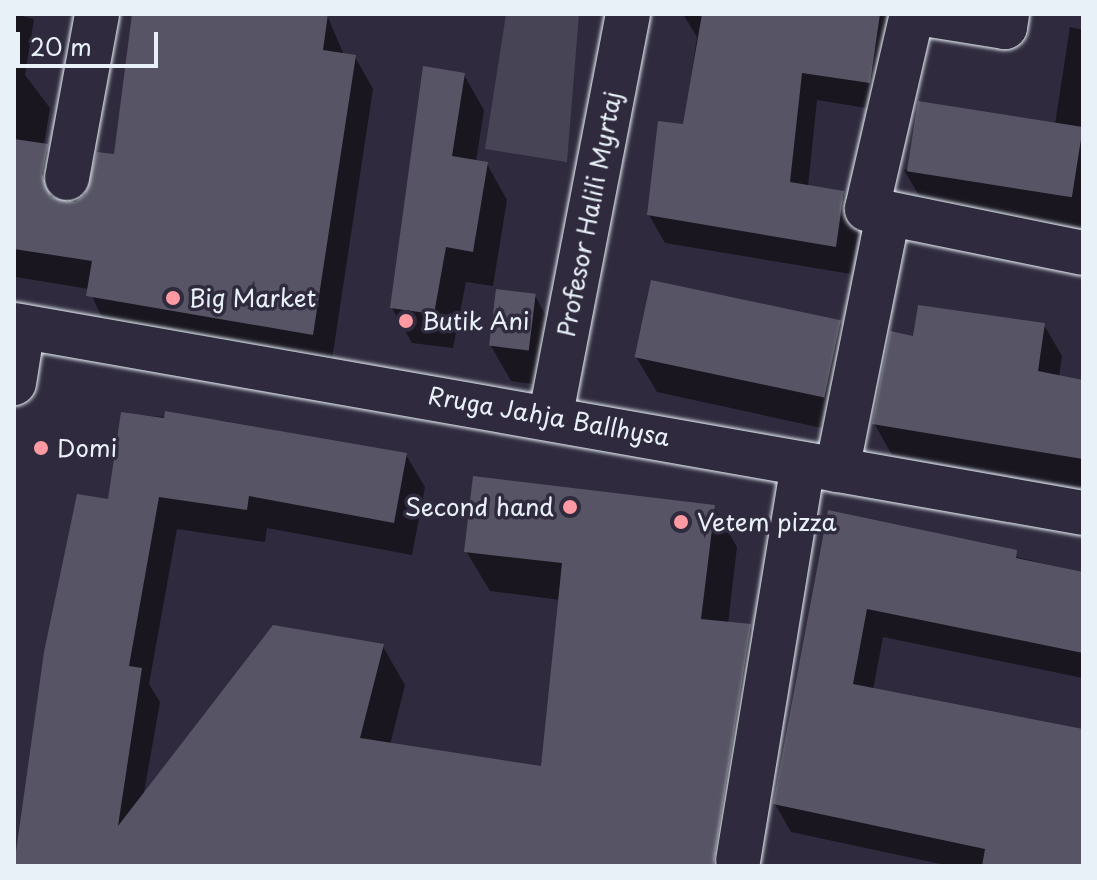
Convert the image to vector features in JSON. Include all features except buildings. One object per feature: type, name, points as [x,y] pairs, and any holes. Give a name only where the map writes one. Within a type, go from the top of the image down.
[{"type":"street","points":[[67,178],[97,14]]},
{"type":"street","name":"Profesor Halili Myrtaj","points":[[551,414],[628,14]]},
{"type":"street","points":[[912,14],[867,209],[1083,253]]},
{"type":"street","points":[[924,14],[1005,27],[1007,14]]},
{"type":"street","points":[[738,861],[820,467],[888,214]]},
{"type":"street","points":[[14,383],[19,326]]},
{"type":"street","name":"Rruga Jahja Ballhysa","points":[[19,326],[551,414],[820,467],[1083,513]]},
{"type":"shaded area","points":[[506,14],[579,14],[567,162],[485,149]]},
{"type":"place","name":"Big Market","points":[[173,298]]},
{"type":"place","name":"Butik Ani","points":[[406,321]]},
{"type":"place","name":"Domi","points":[[41,448]]},
{"type":"place","name":"Second hand","points":[[570,507]]},
{"type":"place","name":"Vetem pizza","points":[[681,522]]}]
